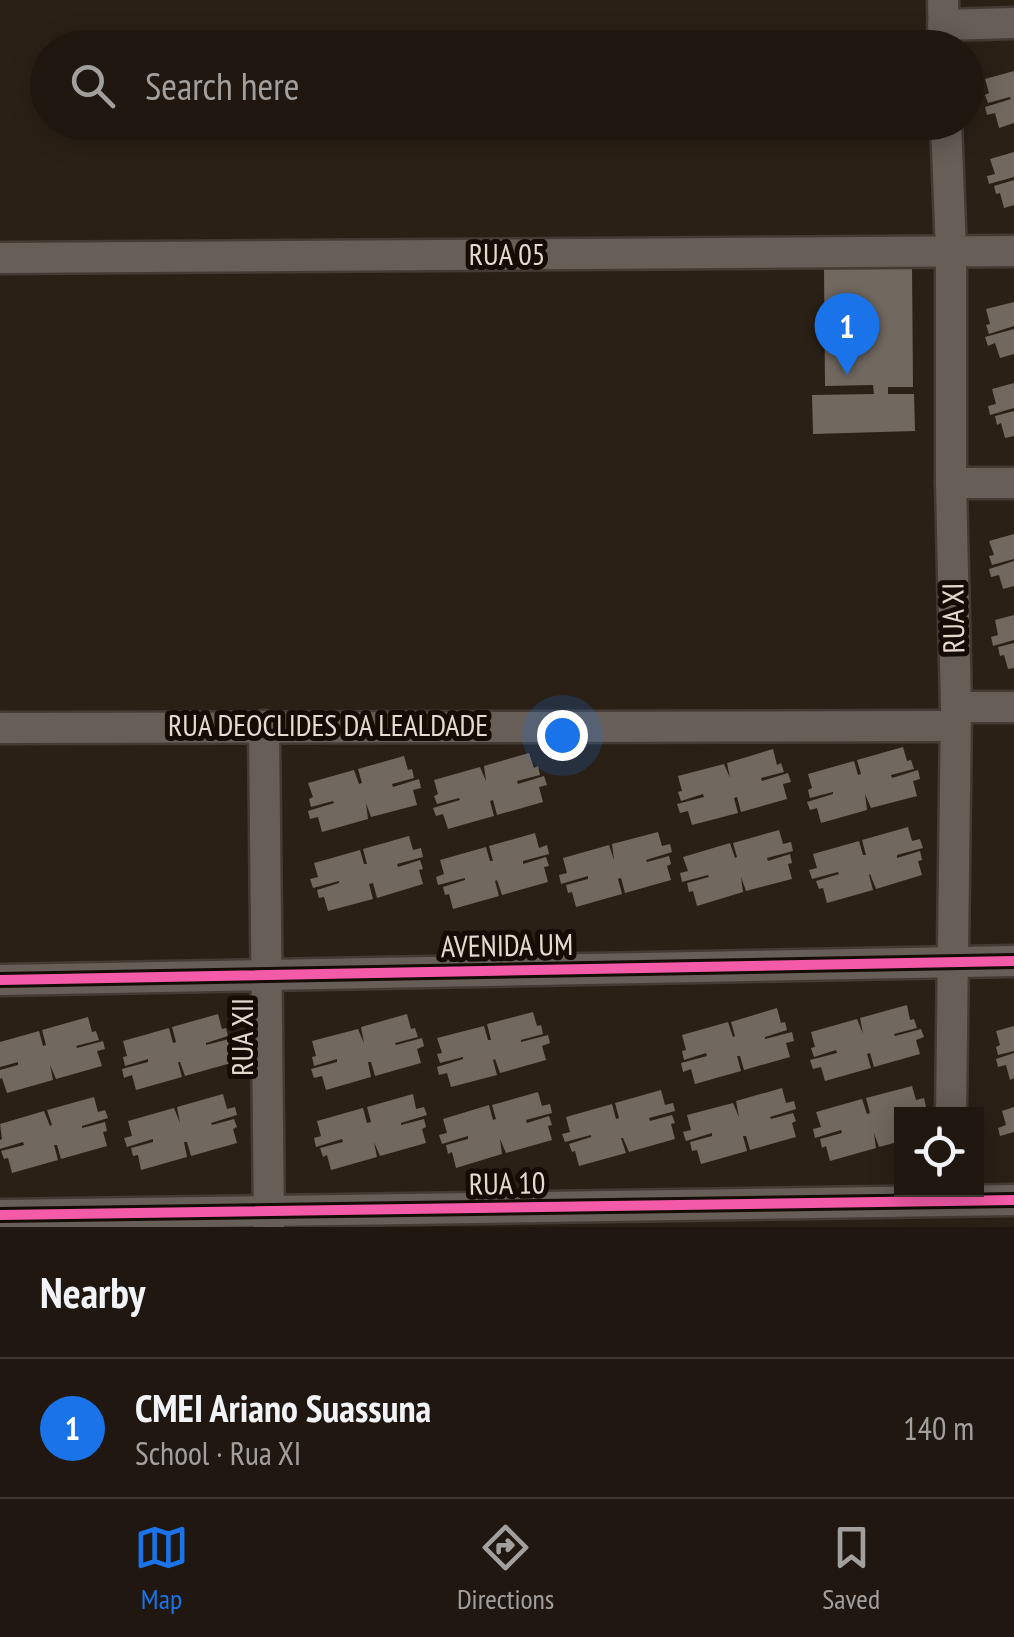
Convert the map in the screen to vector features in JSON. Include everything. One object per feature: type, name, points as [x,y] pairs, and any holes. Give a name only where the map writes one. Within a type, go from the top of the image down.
[{"type":"street","points":[[943,24],[1014,23]]},
{"type":"street","name":"RUA XI","points":[[947,140],[956,716],[951,1107]]},
{"type":"street","name":"RUA 05","points":[[0,258],[1014,251]]},
{"type":"street","points":[[950,482],[1014,482]]},
{"type":"street","name":"RUA DEOCLIDES DA LEALDADE","points":[[0,728],[956,716],[1014,707]]},
{"type":"street","name":"RUA XII","points":[[264,726],[269,1220]]},
{"type":"street","name":"AVENIDA UM","points":[[0,980],[1014,961]]},
{"type":"street","name":"RUA 10","points":[[0,1215],[269,1220],[950,1206],[1014,1200]]},
{"type":"building","points":[[1014,71],[1014,123],[999,128],[995,113],[987,115],[985,107],[1011,99],[988,103],[985,79]]},
{"type":"building","points":[[1014,152],[1014,177],[989,184],[987,176],[995,174],[990,159]]},
{"type":"building","points":[[1014,180],[1014,205],[1004,208],[994,186]]},
{"type":"building","points":[[912,266],[913,387],[888,387],[888,394],[914,394],[915,431],[813,434],[812,395],[874,394],[873,385],[825,386],[824,268]]},
{"type":"building","points":[[1014,302],[1014,326],[989,334],[986,309]]},
{"type":"building","points":[[1014,329],[1014,354],[1000,358],[995,343],[988,346],[985,337]]},
{"type":"building","points":[[1014,383],[1014,408],[990,415],[988,406],[996,404],[992,389]]},
{"type":"building","points":[[1014,411],[1014,436],[1005,438],[995,416]]},
{"type":"building","points":[[1014,534],[1014,559],[992,565],[989,556],[994,555],[989,541]]},
{"type":"building","points":[[1014,561],[1014,586],[1003,589],[999,575],[991,577],[989,569]]},
{"type":"building","points":[[1014,615],[1014,640],[993,646],[991,637],[998,635],[995,620]]},
{"type":"building","points":[[1014,643],[1014,668],[1008,669],[998,647]]},
{"type":"building","points":[[903,747],[914,769],[891,775],[892,778],[918,770],[920,779],[913,781],[917,796],[871,808],[865,794],[867,810],[821,823],[817,808],[810,810],[807,802],[833,792],[810,798],[808,774],[854,761],[858,775],[861,774],[857,760]]},
{"type":"building","points":[[773,749],[777,765],[781,763],[784,772],[761,778],[762,781],[788,773],[791,782],[783,784],[787,799],[741,812],[737,797],[734,798],[738,813],[692,825],[688,811],[680,813],[677,804],[704,797],[703,794],[681,801],[678,776],[724,764],[730,778],[727,763]]},
{"type":"building","points":[[529,753],[540,775],[517,781],[518,784],[544,776],[547,785],[539,787],[543,802],[497,815],[493,800],[490,801],[494,816],[448,829],[443,814],[436,816],[433,808],[460,800],[437,804],[434,780],[480,767],[486,781],[484,766]]},
{"type":"building","points":[[404,756],[414,778],[392,784],[393,787],[419,779],[421,788],[413,790],[417,805],[371,817],[366,803],[368,819],[322,832],[318,817],[310,819],[308,811],[334,803],[311,807],[309,799],[313,797],[308,783],[354,770],[359,784],[362,783],[358,769]]},
{"type":"building","points":[[908,827],[912,841],[920,839],[923,848],[897,858],[920,851],[922,875],[876,889],[870,874],[873,890],[827,903],[823,888],[819,889],[816,881],[839,874],[812,879],[809,870],[817,868],[813,854],[859,841],[866,855],[862,840]]},
{"type":"building","points":[[779,830],[783,844],[791,842],[793,851],[767,858],[768,861],[790,854],[792,879],[746,891],[741,877],[743,892],[697,906],[687,883],[709,877],[682,882],[680,873],[688,871],[683,857],[730,843],[735,858],[733,843]]},
{"type":"building","points":[[658,832],[662,846],[670,844],[672,852],[646,860],[669,856],[671,880],[625,893],[621,878],[618,879],[622,894],[576,907],[566,885],[588,876],[561,884],[559,875],[567,873],[563,858],[609,845],[614,860],[612,844]]},
{"type":"building","points":[[535,833],[539,848],[547,845],[549,854],[523,864],[546,857],[548,882],[502,895],[497,880],[499,896],[453,909],[443,887],[465,878],[438,885],[436,877],[444,874],[440,860],[486,847],[493,861],[489,846]]},
{"type":"building","points":[[409,836],[413,850],[421,848],[423,857],[397,864],[398,867],[420,860],[423,884],[377,898],[373,883],[369,884],[373,899],[328,911],[317,890],[339,881],[313,888],[310,879],[318,877],[314,863],[360,850],[367,864],[363,849]]},
{"type":"building","points":[[907,1005],[910,1020],[914,1019],[917,1028],[894,1034],[921,1029],[924,1037],[916,1040],[920,1054],[874,1067],[870,1053],[867,1054],[871,1068],[825,1081],[821,1067],[813,1069],[810,1060],[837,1053],[836,1050],[814,1057],[811,1032],[857,1019],[863,1034],[860,1018]]},
{"type":"building","points":[[777,1008],[787,1030],[765,1039],[792,1032],[794,1041],[786,1043],[790,1057],[744,1070],[737,1056],[741,1071],[695,1084],[691,1069],[683,1072],[681,1063],[707,1056],[706,1053],[684,1060],[682,1035],[728,1022],[733,1037],[731,1022]]},
{"type":"building","points":[[533,1012],[543,1034],[521,1042],[548,1035],[550,1043],[542,1046],[546,1060],[500,1073],[495,1059],[497,1075],[451,1087],[447,1073],[439,1075],[437,1067],[463,1057],[440,1063],[437,1054],[442,1053],[437,1038],[484,1026],[491,1040],[487,1024]]},
{"type":"building","points":[[218,1014],[228,1036],[206,1045],[233,1038],[235,1046],[227,1049],[231,1063],[185,1076],[178,1062],[182,1077],[136,1090],[132,1075],[124,1078],[122,1069],[148,1059],[125,1066],[123,1041],[169,1028],[173,1043],[176,1042],[172,1027]]},
{"type":"building","points":[[407,1014],[418,1037],[395,1043],[422,1038],[424,1046],[417,1049],[421,1063],[375,1076],[368,1062],[371,1077],[326,1090],[322,1076],[314,1078],[311,1069],[337,1059],[314,1066],[312,1041],[358,1029],[364,1043],[361,1027]]},
{"type":"building","points":[[88,1017],[99,1040],[76,1046],[103,1041],[105,1049],[97,1051],[102,1066],[56,1079],[50,1065],[53,1080],[7,1093],[0,1070],[18,1062],[0,1067],[0,1042],[39,1031],[43,1046],[46,1045],[42,1030]]},
{"type":"building","points":[[1014,1026],[1014,1051],[998,1055],[996,1031]]},
{"type":"building","points":[[1014,1053],[1014,1078],[1010,1080],[1006,1065],[998,1067],[996,1059]]},
{"type":"building","points":[[912,1086],[916,1100],[924,1098],[926,1107],[894,1107],[894,1143],[879,1147],[874,1133],[876,1148],[830,1161],[820,1139],[842,1133],[841,1130],[815,1138],[813,1129],[821,1127],[816,1112],[862,1099],[867,1114],[870,1113],[866,1098]]},
{"type":"building","points":[[782,1088],[786,1103],[794,1101],[796,1109],[770,1117],[793,1113],[796,1137],[750,1150],[743,1136],[747,1151],[701,1164],[690,1142],[712,1133],[686,1141],[683,1132],[691,1130],[687,1115],[733,1103],[739,1117],[736,1101]]},
{"type":"building","points":[[661,1090],[665,1105],[673,1103],[675,1111],[649,1118],[650,1121],[672,1115],[675,1139],[629,1152],[621,1138],[626,1153],[579,1166],[569,1144],[591,1135],[565,1142],[562,1134],[570,1132],[566,1117],[612,1104],[616,1119],[619,1118],[615,1103]]},
{"type":"building","points":[[538,1092],[542,1106],[550,1104],[552,1113],[526,1120],[527,1123],[549,1116],[552,1140],[506,1153],[500,1139],[502,1154],[456,1168],[446,1145],[468,1136],[442,1144],[439,1135],[447,1133],[443,1119],[489,1105],[493,1120],[496,1119],[492,1105]]},
{"type":"building","points":[[223,1094],[227,1109],[235,1107],[237,1115],[211,1123],[234,1119],[237,1143],[191,1156],[184,1142],[187,1157],[141,1170],[138,1155],[133,1156],[131,1148],[153,1139],[127,1147],[124,1138],[132,1136],[128,1121],[174,1108],[180,1123],[177,1107]]},
{"type":"building","points":[[413,1094],[416,1109],[424,1107],[427,1115],[401,1125],[424,1119],[426,1143],[380,1156],[374,1142],[377,1157],[331,1170],[327,1155],[323,1157],[320,1148],[343,1142],[342,1139],[316,1147],[314,1138],[321,1136],[317,1121],[363,1108],[367,1123],[371,1122],[367,1107]]},
{"type":"building","points":[[94,1097],[98,1112],[105,1110],[108,1118],[82,1128],[105,1122],[107,1146],[61,1159],[54,1145],[58,1160],[12,1173],[8,1158],[4,1159],[1,1151],[24,1145],[23,1142],[0,1149],[0,1124],[44,1111],[50,1126],[47,1110]]},
{"type":"building","points":[[1014,1107],[1014,1132],[1000,1136],[998,1128],[1006,1125],[1002,1111]]},
{"type":"cycle path","points":[[0,980],[1014,961]]},
{"type":"cycle path","points":[[0,1215],[1014,1200]]},
{"type":"place","name":"CMEI Ariano Suassuna","points":[[847,375]]}]
